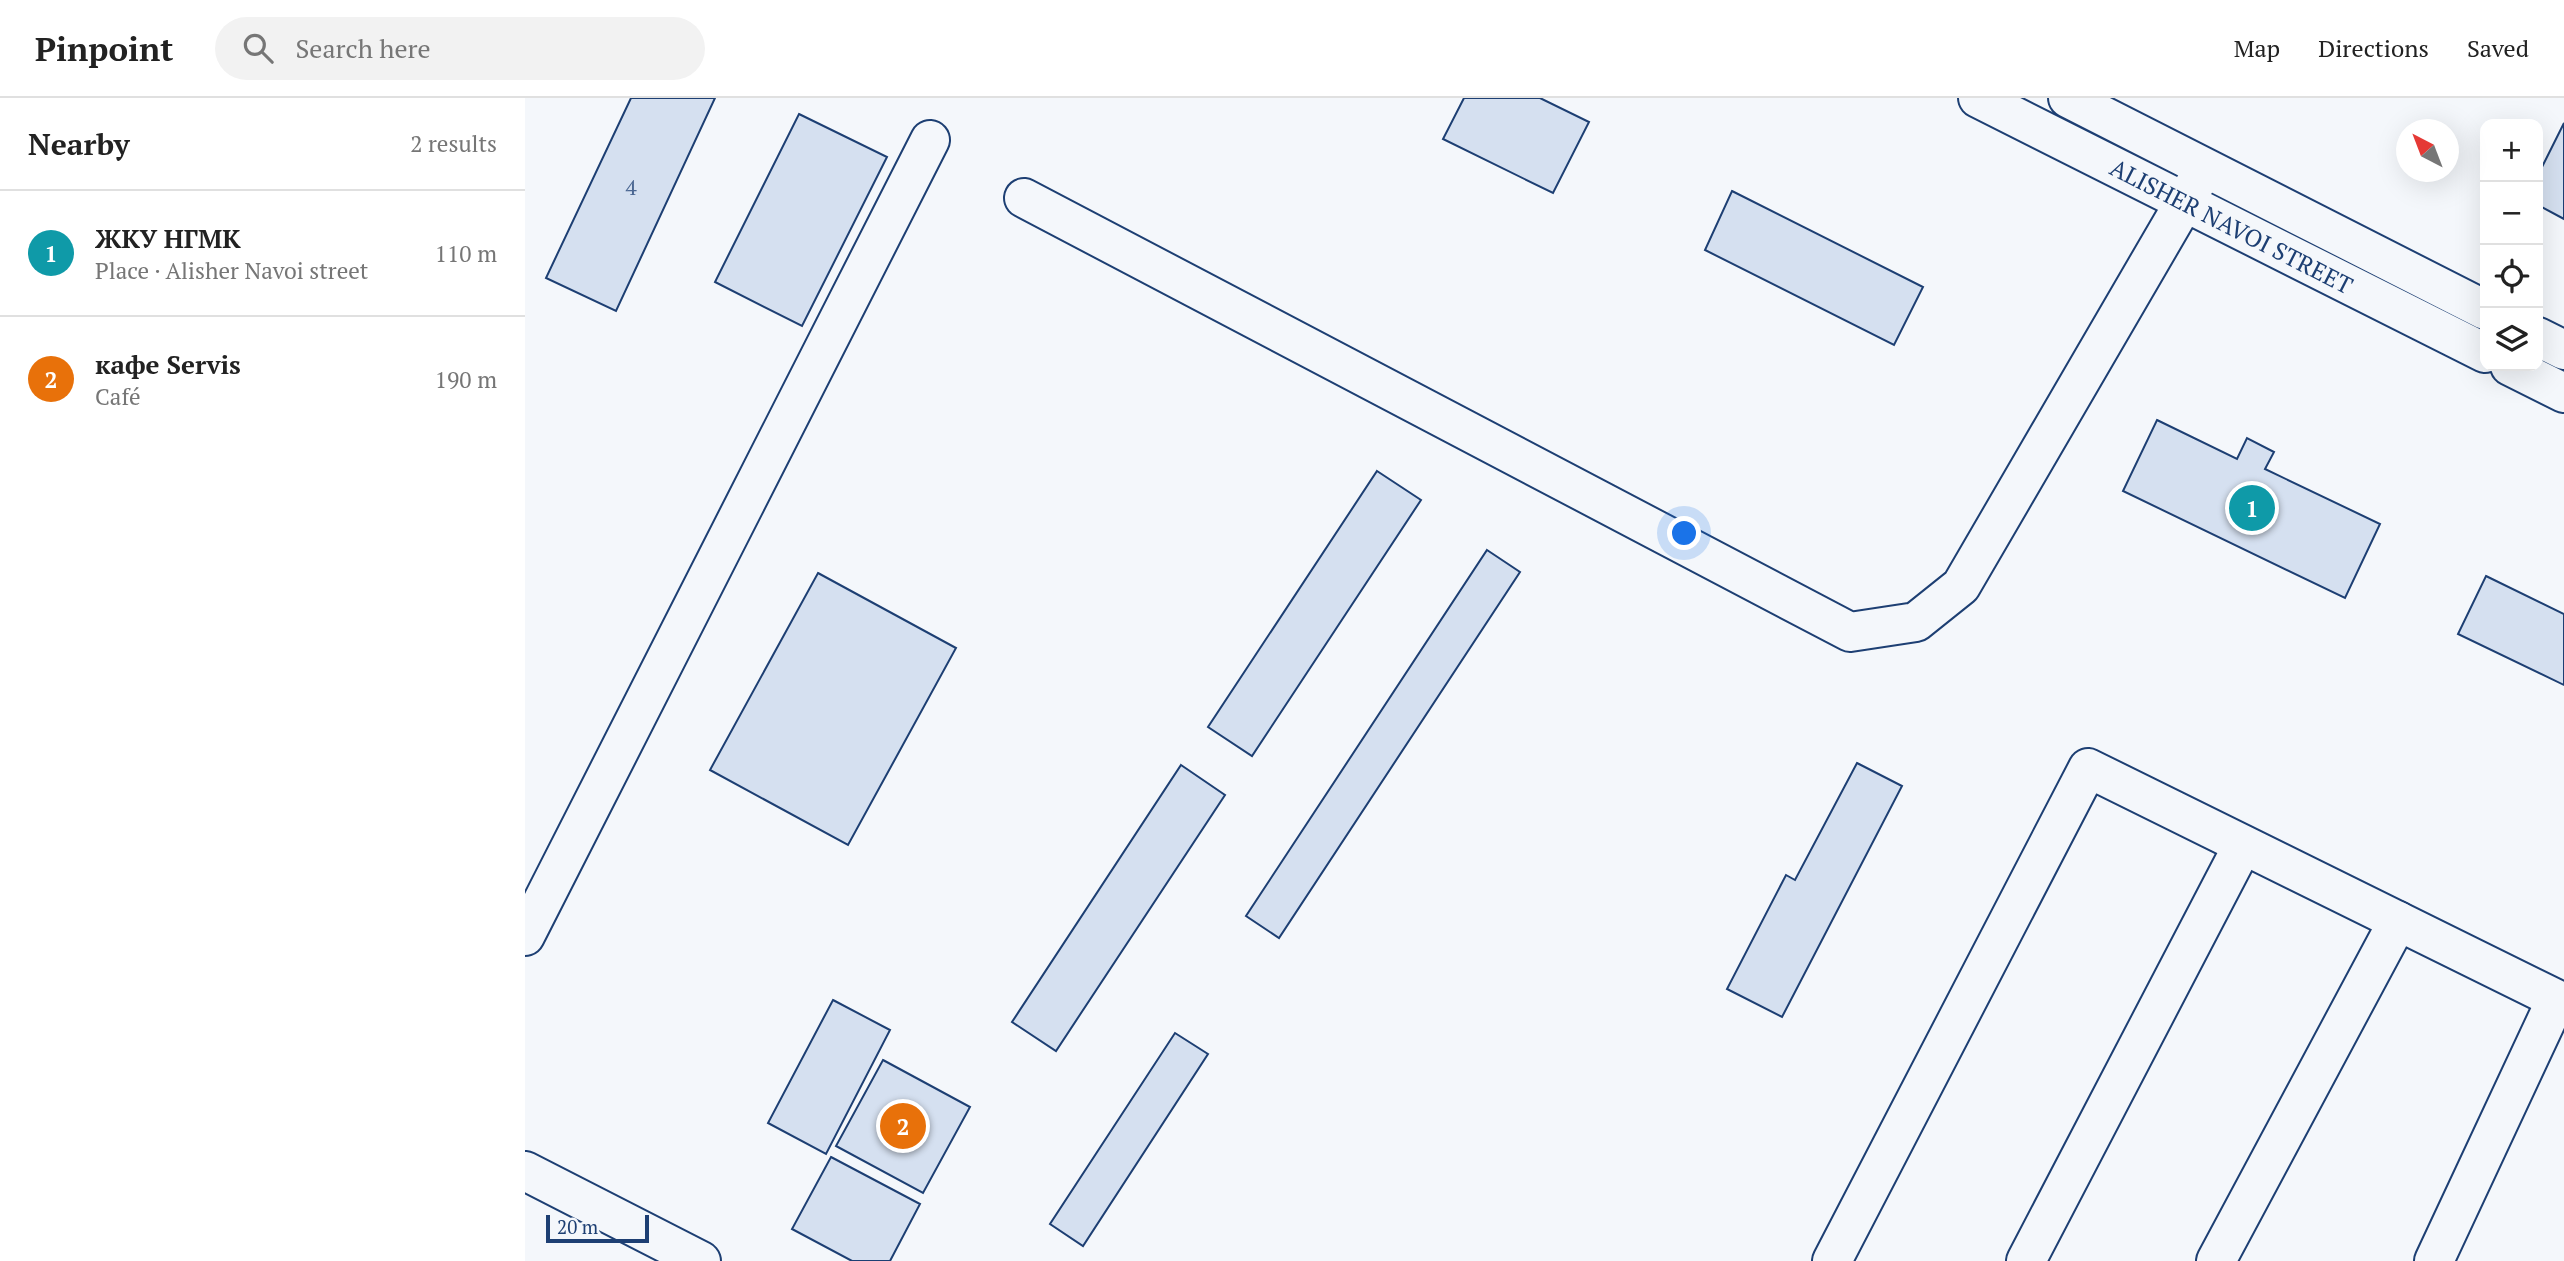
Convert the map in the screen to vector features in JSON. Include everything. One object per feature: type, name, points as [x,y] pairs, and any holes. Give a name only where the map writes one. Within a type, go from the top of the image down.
[{"type":"main road","name":"ALISHER NAVOI STREET","points":[[1977,98],[2480,351]]},
{"type":"main road","name":"ALISHER NAVOI STREET","points":[[2081,101],[2481,308]]},
{"type":"main road","points":[[525,936],[930,140]]},
{"type":"main road","points":[[1024,198],[1850,632],[1916,622],[1961,586],[2204,167]]},
{"type":"main road","points":[[2543,340],[2564,350]]},
{"type":"main road","points":[[2520,371],[2564,393]]},
{"type":"main road","points":[[1832,1261],[2088,768],[2560,1002],[2434,1261]]},
{"type":"main road","points":[[2026,1261],[2243,845]]},
{"type":"main road","points":[[2217,1261],[2397,921]]},
{"type":"main road","points":[[525,1171],[701,1261]]},
{"type":"building","points":[[631,98],[715,98],[616,311],[546,278]]},
{"type":"building","points":[[1464,98],[1540,98],[1589,122],[1553,193],[1443,139]]},
{"type":"building","points":[[799,114],[887,157],[802,326],[715,282]]},
{"type":"building","points":[[2564,123],[2564,219],[2543,208],[2543,165]]},
{"type":"building","points":[[1732,191],[1923,287],[1894,345],[1705,250]]},
{"type":"building","points":[[2157,420],[2237,459],[2247,438],[2274,452],[2265,469],[2380,524],[2345,598],[2123,491]]},
{"type":"building","points":[[1377,471],[1421,500],[1252,756],[1208,727]]},
{"type":"building","points":[[1487,550],[1520,572],[1279,938],[1246,916]]},
{"type":"building","points":[[818,573],[956,648],[848,845],[710,770]]},
{"type":"building","points":[[2486,576],[2564,614],[2564,685],[2458,634]]},
{"type":"building","points":[[1857,763],[1902,786],[1782,1017],[1727,989],[1786,875],[1795,880]]},
{"type":"building","points":[[1181,765],[1225,795],[1056,1051],[1012,1022]]},
{"type":"building","points":[[833,1000],[890,1030],[826,1154],[768,1123]]},
{"type":"building","points":[[1175,1033],[1208,1054],[1083,1246],[1050,1224]]},
{"type":"building","points":[[883,1060],[970,1107],[923,1193],[836,1146]]},
{"type":"building","points":[[831,1157],[920,1204],[890,1261],[852,1261],[792,1229]]},
{"type":"place","name":"ЖКУ НГМК","points":[[2252,508]]},
{"type":"place","name":"кафе Servis","points":[[903,1126]]}]
